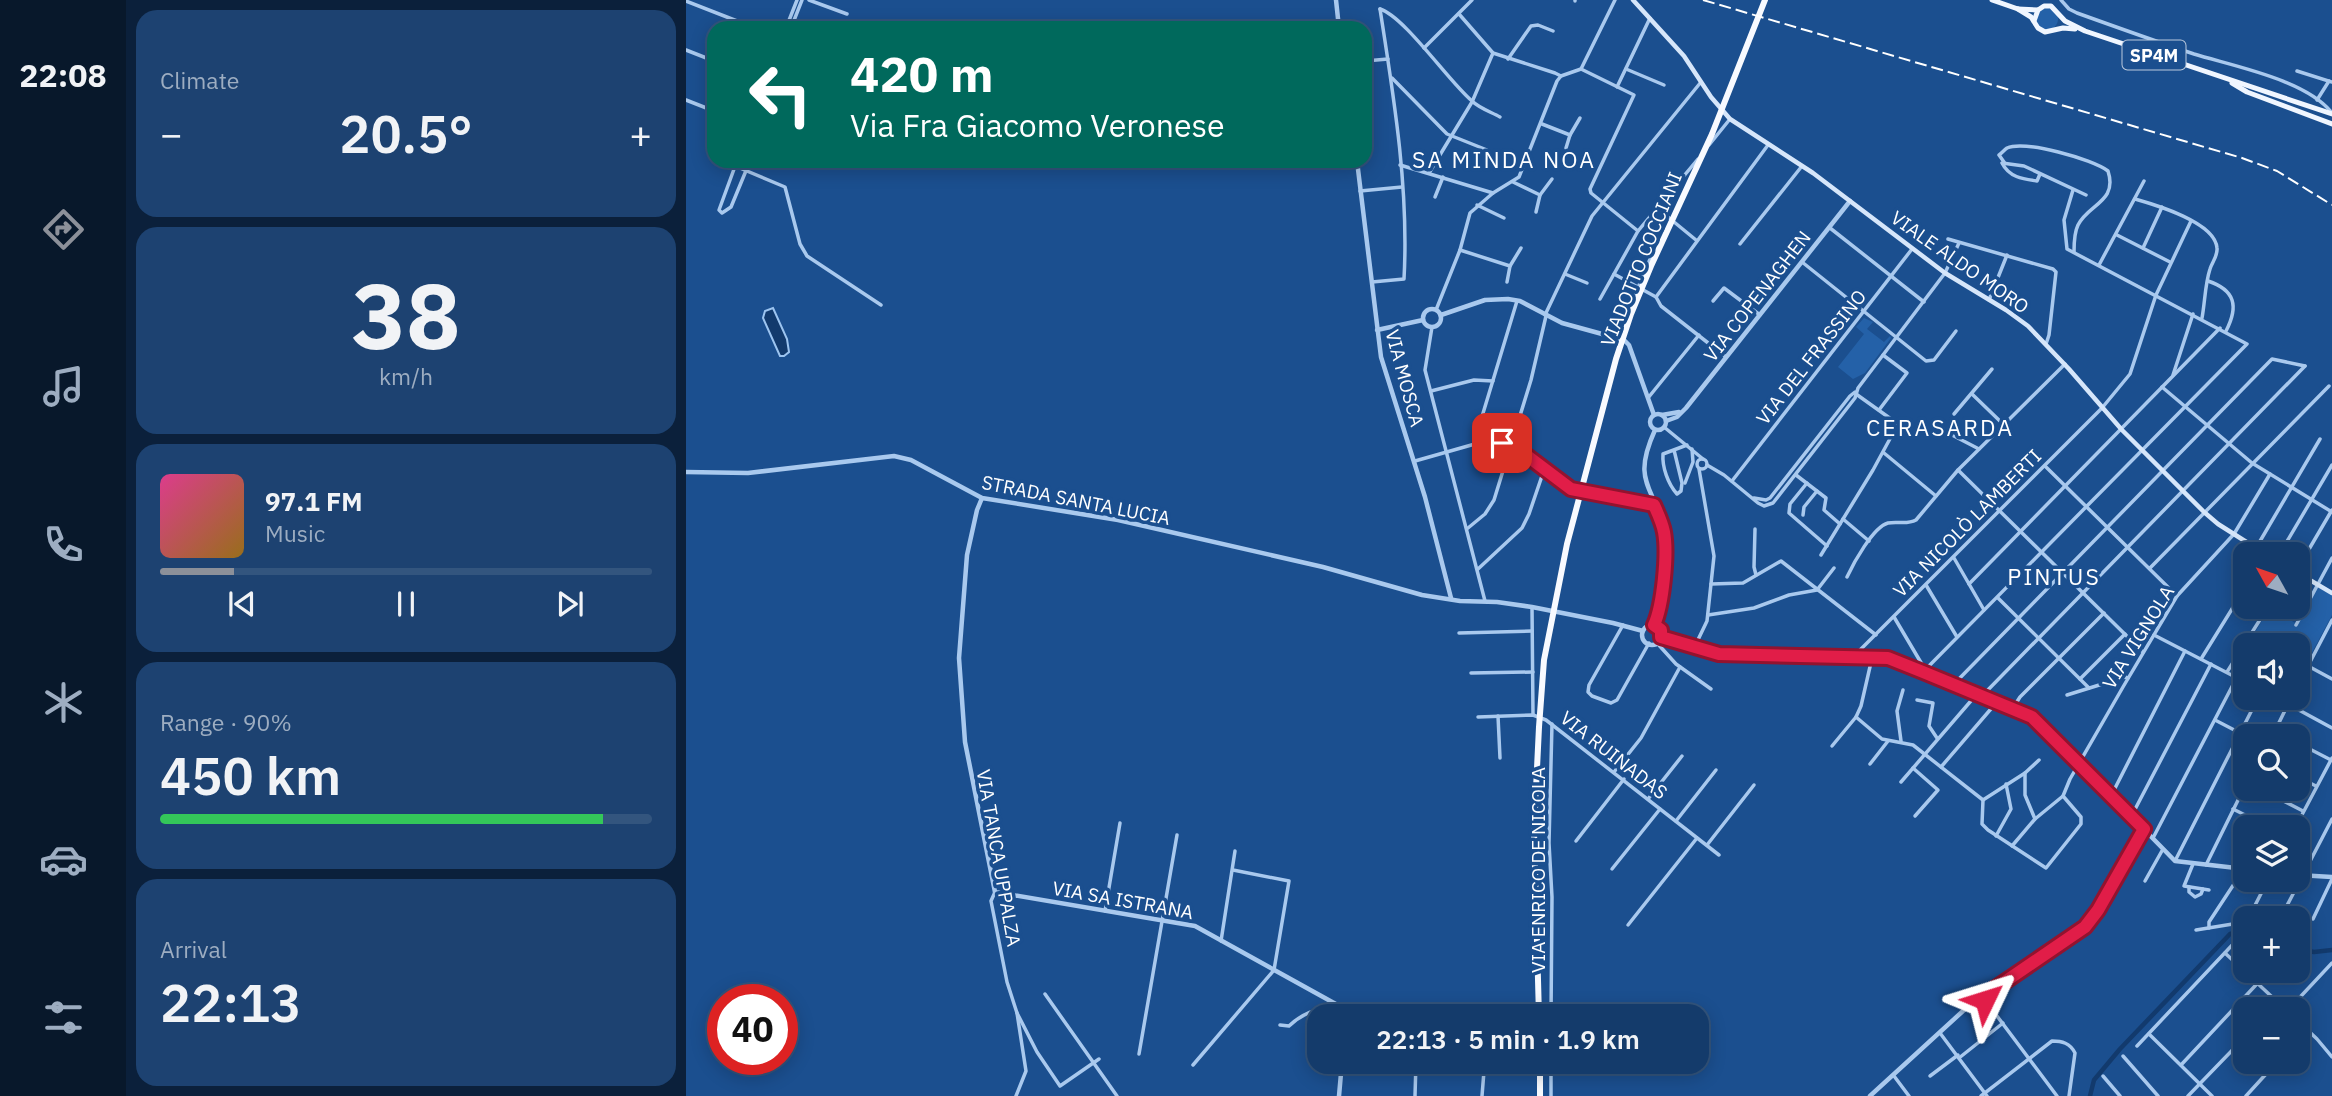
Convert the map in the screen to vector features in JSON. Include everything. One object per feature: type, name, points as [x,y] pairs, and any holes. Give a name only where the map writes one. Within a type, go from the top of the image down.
[{"type":"highway","name":"VIADOTTO COCCIANI","points":[[1538,1004],[1534,830],[1539,727],[1552,620],[1567,544],[1620,345],[1651,266],[1712,134],[1765,0]]},
{"type":"highway","points":[[1540,1074],[1540,1096]]},
{"type":"main road","name":"VIALE ALDO MORO","points":[[1633,0],[1684,56],[1730,119],[1802,166],[1945,274],[2028,326],[2162,472],[2204,512],[2247,542]]},
{"type":"main road","name":"SP4M","points":[[1992,0],[2018,9],[2045,32],[2071,28],[2332,114]]},
{"type":"main road","name":"SP4M","points":[[2018,9],[2040,9],[2048,6],[2054,8],[2060,16],[2085,32]]},
{"type":"main road","points":[[2034,21],[2040,9]]},
{"type":"main road","points":[[2056,29],[2060,16]]},
{"type":"main road","points":[[2224,78],[2247,92],[2332,124]]},
{"type":"main road","points":[[2310,579],[2332,593]]},
{"type":"street","points":[[792,21],[800,0]]},
{"type":"street","points":[[809,0],[847,15]]},
{"type":"street","points":[[1336,0],[1338,21]]},
{"type":"street","points":[[1424,48],[1472,0]]},
{"type":"street","points":[[1436,310],[1460,250],[1466,222],[1477,205],[1519,177],[1561,76],[1581,69],[1615,0]]},
{"type":"street","points":[[2040,9],[2043,0]]},
{"type":"street","points":[[2050,0],[2054,8]]},
{"type":"street","points":[[2061,0],[2077,13],[2195,54],[2265,74],[2317,100],[2332,114]]},
{"type":"street","points":[[686,1],[737,21]]},
{"type":"street","points":[[1372,282],[1404,279],[1402,187],[1391,77],[1380,9],[1390,15],[1424,48],[1472,102],[1500,117]]},
{"type":"street","points":[[1458,14],[1493,53],[1561,76]]},
{"type":"street","points":[[1617,87],[1650,18]]},
{"type":"street","points":[[1507,59],[1531,26],[1538,24],[1553,31]]},
{"type":"street","points":[[686,50],[707,58]]},
{"type":"street","points":[[1429,173],[1472,102],[1493,53]]},
{"type":"street","points":[[1372,60],[1388,59]]},
{"type":"street","points":[[1581,69],[1634,95],[1590,189],[1602,203],[1638,231]]},
{"type":"street","points":[[1626,69],[1664,85]]},
{"type":"street","points":[[2297,71],[2330,82],[2317,100]]},
{"type":"street","points":[[1391,77],[1451,136],[1487,150]]},
{"type":"street","points":[[1468,528],[1492,505],[1512,446],[1546,316],[1592,216],[1701,82]]},
{"type":"street","points":[[686,100],[707,108]]},
{"type":"street","points":[[1566,148],[1580,118]]},
{"type":"street","points":[[1600,299],[1638,231],[1730,119]]},
{"type":"street","points":[[1542,123],[1570,135]]},
{"type":"street","points":[[1656,297],[1768,145]]},
{"type":"street","points":[[2040,174],[2036,181],[2022,180],[2007,171],[1999,155],[2008,148],[2019,147],[2054,151],[2108,171],[2108,192],[2076,227],[2074,252]]},
{"type":"street","points":[[2004,162],[2024,166],[2086,195]]},
{"type":"street","points":[[1400,165],[1493,193]]},
{"type":"street","points":[[1740,244],[1802,166]]},
{"type":"street","points":[[734,168],[719,210],[722,213],[731,207],[747,168]]},
{"type":"street","points":[[742,168],[785,187],[800,244],[807,256],[881,305]]},
{"type":"street","name":"VIA MOSCA","points":[[1357,168],[1384,368],[1415,461],[1451,598]]},
{"type":"street","points":[[1435,197],[1443,177]]},
{"type":"street","points":[[1536,212],[1540,195],[1552,179]]},
{"type":"street","points":[[2099,265],[2144,181]]},
{"type":"street","points":[[1513,182],[1540,195]]},
{"type":"street","points":[[1360,191],[1402,187]]},
{"type":"street","points":[[1925,668],[1958,638],[2247,344],[2067,249],[2064,220],[2073,190]]},
{"type":"street","points":[[2135,199],[2162,207],[2211,234],[2217,247],[2207,281],[2202,318]]},
{"type":"street","name":"VIA COPENAGHEN","points":[[1656,430],[1686,408],[1850,201]]},
{"type":"street","points":[[1477,205],[1504,218]]},
{"type":"street","points":[[2143,248],[2162,207]]},
{"type":"street","points":[[1657,208],[1697,240]]},
{"type":"street","name":"VIA NICOLÒ LAMBERTI","points":[[1853,659],[2102,408],[2130,374],[2156,295],[2190,221]]},
{"type":"street","points":[[1830,228],[1924,302]]},
{"type":"street","points":[[2117,235],[2170,262]]},
{"type":"street","points":[[1948,239],[2056,272],[2046,344]]},
{"type":"street","points":[[1662,415],[1665,424],[1707,465],[1764,506],[1773,503],[1945,274],[1959,243]]},
{"type":"street","points":[[1507,282],[1510,266],[1521,248]]},
{"type":"street","name":"VIA DEL FRASSINO","points":[[1732,481],[1912,249]]},
{"type":"street","points":[[1460,250],[1510,266]]},
{"type":"street","points":[[1625,321],[1653,252]]},
{"type":"street","points":[[1990,300],[2007,256]]},
{"type":"street","points":[[1802,262],[1930,362],[1956,331]]},
{"type":"street","points":[[1565,274],[1587,283]]},
{"type":"street","points":[[1614,274],[1656,297],[1661,306],[1727,357]]},
{"type":"street","points":[[2207,281],[2232,296],[2234,304],[2226,331]]},
{"type":"street","points":[[1713,301],[1724,288],[1760,316]]},
{"type":"street","points":[[1441,315],[1485,300],[1517,301],[1546,316],[1626,342],[1654,415]]},
{"type":"street","points":[[1474,444],[1517,301]]},
{"type":"street","points":[[1432,327],[1427,326],[1423,320],[1424,315],[1428,310],[1436,310],[1441,315]]},
{"type":"street","points":[[2172,377],[2193,314]]},
{"type":"street","points":[[1441,315],[1440,322],[1432,327],[1425,366],[1485,601]]},
{"type":"street","points":[[1377,330],[1423,320]]},
{"type":"street","points":[[1969,584],[2220,328]]},
{"type":"street","points":[[1648,398],[1699,335]]},
{"type":"street","points":[[1878,410],[1907,373],[1883,355]]},
{"type":"street","points":[[2178,359],[2186,364]]},
{"type":"street","points":[[1901,782],[1937,738],[2084,593],[2305,366],[2272,359],[1953,685]]},
{"type":"street","points":[[1847,577],[1869,541],[1885,524],[1913,522],[1958,470],[2065,364]]},
{"type":"street","points":[[1954,414],[1992,369]]},
{"type":"street","points":[[1431,391],[1474,380],[1493,381]]},
{"type":"street","points":[[2150,568],[2329,386]]},
{"type":"street","points":[[2162,387],[2252,463],[2332,511],[2310,550]]},
{"type":"street","points":[[1754,498],[1770,498],[1850,396],[1856,392]]},
{"type":"street","points":[[1821,555],[1898,424],[1856,392]]},
{"type":"street","points":[[1972,393],[2003,424]]},
{"type":"street","points":[[1654,415],[1674,414],[1686,408]]},
{"type":"street","points":[[1654,415],[1649,422],[1656,430],[1643,468],[1663,527],[1665,541],[1661,604],[1654,625]]},
{"type":"street","points":[[1952,435],[1979,449]]},
{"type":"street","points":[[2259,542],[2319,439]]},
{"type":"street","points":[[1415,461],[1474,444],[1492,442],[1512,446],[1565,487],[1575,491],[1654,505]]},
{"type":"street","points":[[1674,450],[1682,483],[1681,491],[1676,494],[1670,484],[1662,456],[1665,453],[1687,444]]},
{"type":"street","points":[[1692,449],[1714,556],[1708,615],[1694,648]]},
{"type":"street","points":[[1883,453],[1936,496]]},
{"type":"street","name":"STRADA SANTA LUCIA","points":[[686,472],[772,472],[894,457],[911,460],[982,498],[1118,520],[1323,567],[1422,595],[1532,607],[1643,631]]},
{"type":"street","points":[[1685,482],[1703,459]]},
{"type":"street","points":[[1696,465],[1703,470],[1707,465]]},
{"type":"street","points":[[2286,542],[2332,465]]},
{"type":"street","points":[[2045,466],[2177,596]]},
{"type":"street","points":[[1478,569],[1522,528],[1530,514],[1544,470]]},
{"type":"street","points":[[1958,470],[2143,652]]},
{"type":"street","points":[[1796,474],[1826,498],[1824,510],[1869,541]]},
{"type":"street","name":"VIA VIGNOLA","points":[[2063,796],[2078,765],[2177,596],[2234,534],[2270,474]]},
{"type":"street","points":[[1807,483],[1790,504],[1789,513],[1827,546]]},
{"type":"street","points":[[1803,515],[1804,507],[1817,491]]},
{"type":"street","name":"VIA TANCA UPPALZA","points":[[982,498],[971,531],[967,555],[959,658],[965,742],[995,892],[991,901],[1007,982],[1017,1013],[1037,1052],[1060,1086],[1093,1063]]},
{"type":"street","points":[[1755,530],[1756,575]]},
{"type":"street","points":[[1953,557],[1984,610]]},
{"type":"street","points":[[2296,625],[2332,558]]},
{"type":"street","points":[[1711,584],[1743,583],[1781,561],[1876,635]]},
{"type":"street","points":[[1708,615],[1754,608],[1788,595],[1817,590],[1834,568]]},
{"type":"street","points":[[1926,585],[1958,638]]},
{"type":"street","points":[[1997,597],[2088,688]]},
{"type":"street","points":[[1525,606],[1531,616]]},
{"type":"street","points":[[1532,607],[1533,715]]},
{"type":"street","points":[[2201,659],[2233,607]]},
{"type":"street","points":[[1531,616],[1539,609]]},
{"type":"street","points":[[2013,708],[2020,697],[2104,613]]},
{"type":"street","points":[[1894,617],[1925,668]]},
{"type":"street","points":[[2227,672],[2260,620]]},
{"type":"street","points":[[2310,662],[2332,620]]},
{"type":"street","points":[[1623,625],[1589,685],[1588,692],[1592,696],[1611,703],[1616,700],[1648,643]]},
{"type":"street","points":[[1649,625],[1661,630],[1657,643],[1644,640],[1643,631],[1649,625]]},
{"type":"street","points":[[1459,633],[1532,631]]},
{"type":"street","points":[[2080,679],[2125,634]]},
{"type":"street","points":[[2154,635],[2233,675]]},
{"type":"street","points":[[1661,637],[1719,654],[1888,658],[1925,668],[1953,685],[2037,720],[2078,765],[2175,861],[2233,868]]},
{"type":"street","points":[[1657,643],[1669,658],[1712,688]]},
{"type":"street","points":[[2110,796],[2185,651]]},
{"type":"street","points":[[1832,746],[1856,717],[1861,706],[1872,658]]},
{"type":"street","points":[[2132,817],[2211,664]]},
{"type":"street","points":[[1614,772],[1641,738],[1680,667]]},
{"type":"street","points":[[2310,667],[2332,679]]},
{"type":"street","points":[[1471,673],[1533,672]]},
{"type":"street","points":[[2067,695],[2128,678]]},
{"type":"street","points":[[2153,838],[2233,685]]},
{"type":"street","points":[[1901,741],[1898,711],[1903,690]]},
{"type":"street","points":[[1917,700],[1933,703],[1928,726],[1937,738]]},
{"type":"street","points":[[1941,767],[1996,703]]},
{"type":"street","points":[[2300,710],[2332,726]]},
{"type":"street","name":"VIA RUINADAS","points":[[1478,717],[1533,715],[1552,724],[1719,855]]},
{"type":"street","points":[[1498,716],[1500,758]]},
{"type":"street","points":[[1856,717],[1875,734],[1888,741],[1913,745],[1983,800]]},
{"type":"street","points":[[2215,720],[2233,729]]},
{"type":"street","name":"VIA ENRICO DE NICOLA","points":[[1551,1004],[1552,897],[1549,843],[1552,724]]},
{"type":"street","points":[[1870,764],[1888,741]]},
{"type":"street","points":[[2175,861],[2233,747]]},
{"type":"street","points":[[2301,815],[2331,759],[2310,749]]},
{"type":"street","points":[[1648,799],[1682,756]]},
{"type":"street","points":[[1983,800],[2025,773],[2039,760]]},
{"type":"street","points":[[1913,768],[1938,790],[1915,816]]},
{"type":"street","points":[[1676,821],[1716,770]]},
{"type":"street","points":[[2025,773],[2025,795],[2035,819]]},
{"type":"street","points":[[1576,841],[1624,779]]},
{"type":"street","points":[[2310,783],[2316,786]]},
{"type":"street","points":[[1996,836],[2011,809],[2006,784]]},
{"type":"street","points":[[1707,845],[1754,785]]},
{"type":"street","points":[[1983,800],[1982,824],[1996,836],[2046,868],[2081,824],[2081,817],[2063,796],[2035,819],[2012,846]]},
{"type":"street","points":[[2206,865],[2237,801]]},
{"type":"street","points":[[2283,801],[2303,811]]},
{"type":"street","points":[[1612,869],[1660,809]]},
{"type":"street","points":[[2233,809],[2245,815]]},
{"type":"street","points":[[2310,858],[2332,819]]},
{"type":"street","points":[[1105,912],[1120,823]]},
{"type":"street","points":[[1870,1096],[1940,1033],[1983,999],[2085,927],[2098,910],[2144,829]]},
{"type":"street","points":[[1139,1054],[1177,835]]},
{"type":"street","points":[[1628,925],[1697,838]]},
{"type":"street","points":[[2145,881],[2163,849]]},
{"type":"street","points":[[1222,941],[1235,851]]},
{"type":"street","points":[[2193,864],[2183,884],[2209,890]]},
{"type":"street","points":[[1193,1065],[1274,970],[1289,881],[1233,870]]},
{"type":"street","points":[[2310,876],[2332,878],[2313,919]]},
{"type":"street","points":[[2209,928],[2209,922],[2233,886]]},
{"type":"street","points":[[2189,887],[2194,897],[2203,889]]},
{"type":"street","name":"VIA SA ISTRANA","points":[[995,892],[1195,926],[1336,1004]]},
{"type":"street","points":[[2196,930],[2233,924]]},
{"type":"street","points":[[2137,1046],[2233,943]]},
{"type":"street","points":[[2225,953],[2272,997]]},
{"type":"street","points":[[2299,997],[2332,963]]},
{"type":"street","points":[[2181,1065],[2257,984]]},
{"type":"street","points":[[1045,994],[1117,1096]]},
{"type":"street","points":[[1983,999],[2057,1096]]},
{"type":"street","points":[[1016,1096],[1026,1071],[1017,1013]]},
{"type":"street","points":[[1280,1025],[1289,1026],[1307,1013]]},
{"type":"street","points":[[1930,1076],[2003,1023]]},
{"type":"street","points":[[1940,1033],[1986,1094]]},
{"type":"street","points":[[2310,1033],[2332,1057]]},
{"type":"street","points":[[2149,1034],[2212,1096]]},
{"type":"street","points":[[1981,1096],[2052,1041],[2063,1041],[2075,1053],[2067,1095]]},
{"type":"street","points":[[2188,1096],[2233,1050]]},
{"type":"street","points":[[2123,1056],[2158,1096]]},
{"type":"street","points":[[1093,1063],[1099,1059]]},
{"type":"street","points":[[1339,1096],[1341,1074]]},
{"type":"street","points":[[1415,1096],[1416,1074]]},
{"type":"street","points":[[1482,1096],[1484,1074]]},
{"type":"street","points":[[1551,1074],[1551,1096]]},
{"type":"street","points":[[2246,1096],[2266,1074]]},
{"type":"street","points":[[1894,1076],[1909,1096]]},
{"type":"street","points":[[2103,1076],[2120,1096]]},
{"type":"shaded area","points":[[2047,8],[2055,11],[2058,19],[2055,27],[2047,30],[2039,27],[2036,19],[2039,11]]},
{"type":"shaded area","points":[[773,308],[787,339],[789,352],[784,356],[780,356],[763,318],[765,311]]},
{"type":"shaded area","points":[[1864,318],[1873,322],[1867,329],[1884,342],[1890,336],[1891,338],[1865,373],[1853,379],[1838,367],[1864,334],[1856,327]]},
{"type":"shaded area","points":[[2317,587],[2332,595],[2332,615],[2310,656],[2310,633],[2255,633],[2262,620],[2290,620],[2297,624],[2299,620],[2310,620],[2310,600]]},
{"type":"waterway","points":[[2090,1096],[2094,1080],[2120,1049],[2233,933]]},
{"type":"waterway","points":[[2310,951],[2332,950]]},
{"type":"railway","points":[[1703,0],[2242,158],[2277,171],[2332,205]]},
{"type":"district","name":"SA MINDA NOA","points":[[1504,159]]},
{"type":"district","name":"CERASARDA","points":[[1940,427]]},
{"type":"district","name":"PINTUS","points":[[2054,576]]},
{"type":"route","points":[[1502,443],[1518,449],[1565,487],[1654,505],[1663,527],[1665,541],[1661,604],[1654,625],[1661,630],[1661,637],[1719,654],[1888,658],[2037,720],[2078,765],[2144,829],[2098,910],[2085,927],[1984,996],[1985,1000]]}]
